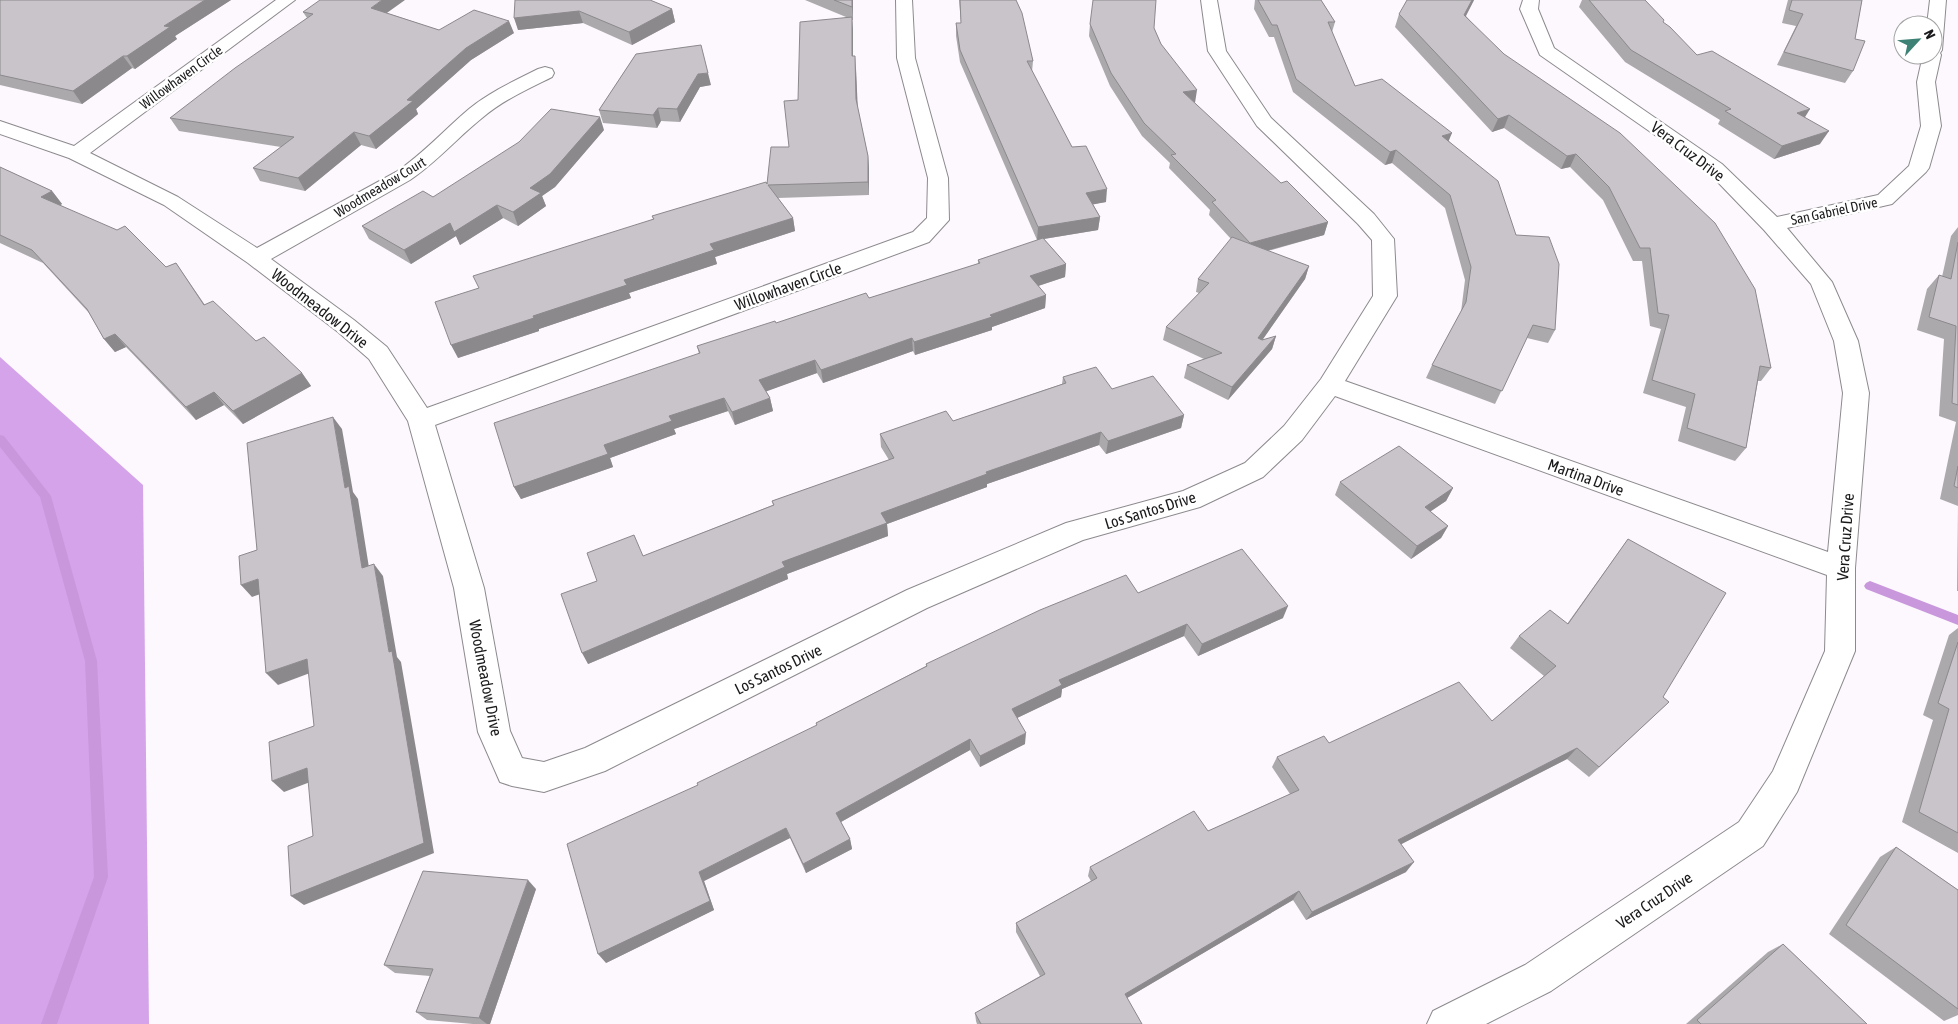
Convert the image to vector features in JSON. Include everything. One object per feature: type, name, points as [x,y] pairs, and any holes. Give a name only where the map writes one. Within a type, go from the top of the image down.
[{"type":"street","name":"Willowhaven Circle","points":[[76,154],[287,0]]},
{"type":"street","name":"Willowhaven Circle","points":[[422,420],[921,237],[938,220],[938,178],[906,58],[904,0]]},
{"type":"street","name":"Los Santos Drive","points":[[544,777],[593,760],[917,599],[1076,531],[1190,500],[1254,470],[1293,433],[1330,386],[1385,296],[1384,239],[1366,219],[1264,122],[1217,51],[1209,0]]},
{"type":"street","name":"Vera Cruz Drive","points":[[1446,1024],[1538,978],[1751,834],[1785,781],[1840,651],[1841,568],[1856,393],[1846,341],[1821,282],[1772,225],[1715,168],[1546,51],[1529,9],[1531,0]]},
{"type":"street","points":[[1936,15],[1938,0]]},
{"type":"street","name":"San Gabriel Drive","points":[[1772,225],[1885,200],[1919,168],[1931,126],[1926,82],[1930,65]]},
{"type":"street","name":"Woodmeadow Court","points":[[256,258],[403,176],[424,162],[475,114],[498,97],[545,73]]},
{"type":"street","name":"Woodmeadow Drive","points":[[0,126],[76,154],[171,201],[256,258],[346,326],[378,353],[422,420],[469,588],[494,732],[512,771],[544,777]]},
{"type":"street","name":"Martina Drive","points":[[1330,386],[1841,568]]},
{"type":"shaded area","points":[[0,357],[143,485],[149,1024],[0,1024]]},
{"type":"building","points":[[0,0],[205,0],[164,26],[170,27],[127,56],[123,56],[73,91],[0,75]]},
{"type":"building","points":[[320,0],[382,0],[371,8],[439,30],[474,10],[509,21],[466,48],[407,100],[413,101],[369,136],[354,132],[298,178],[253,168],[294,137],[170,118],[235,68],[313,14],[303,12]]},
{"type":"building","points":[[515,0],[650,0],[672,9],[629,32],[579,11],[514,18]]},
{"type":"building","points":[[834,0],[852,0],[852,7]]},
{"type":"building","points":[[960,0],[1016,0],[1022,13],[1033,61],[1027,61],[1072,147],[1086,146],[1107,189],[1086,193],[1100,217],[1038,227],[960,50],[956,23],[961,23]]},
{"type":"building","points":[[1093,0],[1156,0],[1154,28],[1161,44],[1197,90],[1183,92],[1281,183],[1287,181],[1328,222],[1250,243],[1212,202],[1216,200],[1171,155],[1176,154],[1144,123],[1111,73],[1090,24]]},
{"type":"building","points":[[1258,0],[1321,0],[1335,22],[1328,22],[1355,86],[1382,79],[1452,133],[1442,136],[1498,181],[1516,235],[1549,237],[1559,264],[1555,330],[1533,325],[1502,391],[1432,365],[1466,302],[1471,267],[1450,195],[1396,150],[1390,152],[1296,79],[1277,25],[1272,25]]},
{"type":"building","points":[[1407,0],[1472,0],[1464,15],[1504,54],[1620,133],[1715,223],[1755,289],[1771,368],[1760,366],[1746,448],[1687,428],[1695,394],[1652,380],[1669,315],[1658,313],[1650,248],[1640,248],[1609,187],[1576,154],[1567,156],[1509,115],[1498,119],[1399,14]]},
{"type":"building","points":[[1589,0],[1645,0],[1664,20],[1663,22],[1697,55],[1712,51],[1810,109],[1797,113],[1829,131],[1782,146],[1725,111],[1731,109],[1631,50]]},
{"type":"building","points":[[1792,0],[1862,0],[1855,39],[1865,41],[1853,71],[1784,52],[1803,14],[1789,10]]},
{"type":"building","points":[[852,17],[852,56],[855,56],[856,99],[868,156],[868,182],[768,185],[793,218],[710,244],[714,250],[624,280],[627,285],[451,345],[435,302],[479,288],[473,276],[654,219],[652,216],[766,182],[767,184],[771,147],[789,147],[784,101],[798,100],[800,22]]},
{"type":"building","points":[[701,45],[708,73],[698,74],[677,109],[658,108],[653,115],[599,110],[636,54]]},
{"type":"building","points":[[551,109],[600,117],[550,174],[530,188],[541,193],[513,212],[497,205],[454,232],[450,223],[404,250],[362,226],[423,191],[433,197],[519,142]]},
{"type":"building","points":[[0,167],[52,191],[41,197],[117,230],[125,226],[166,267],[176,263],[204,305],[213,301],[256,341],[264,337],[302,373],[233,411],[214,392],[186,407],[115,334],[104,339],[87,309],[32,250],[0,235]]},
{"type":"building","points":[[1232,237],[1309,266],[1258,338],[1262,340],[1276,336],[1232,387],[1187,365],[1222,353],[1166,327],[1209,283],[1198,279]]},
{"type":"building","points":[[1043,238],[1066,264],[1030,276],[1046,295],[990,315],[992,317],[914,342],[912,338],[821,370],[815,360],[759,380],[770,398],[732,412],[724,398],[669,416],[672,421],[604,445],[608,454],[514,487],[494,423],[700,353],[697,346],[775,321],[776,323],[866,293],[869,298],[980,263],[978,260]]},
{"type":"building","points":[[1958,242],[1958,405],[1952,403],[1956,326],[1929,317],[1939,275],[1951,279]]},
{"type":"building","points":[[1096,367],[1112,389],[1153,376],[1184,415],[1108,441],[1101,432],[986,472],[987,474],[881,513],[887,523],[782,562],[785,567],[582,653],[561,594],[597,581],[587,553],[634,535],[643,556],[774,505],[772,501],[894,458],[880,434],[946,411],[953,421],[1066,383],[1063,377]]},
{"type":"building","points":[[333,417],[345,488],[349,486],[362,568],[374,564],[389,652],[392,651],[424,843],[291,896],[288,846],[313,836],[307,768],[272,781],[269,742],[314,726],[307,659],[266,673],[258,579],[241,585],[239,556],[257,550],[247,443]]},
{"type":"building","points":[[1399,446],[1453,488],[1425,507],[1448,526],[1417,546],[1340,482]]},
{"type":"building","points":[[1958,466],[1958,488],[1954,486]]},
{"type":"building","points":[[1628,539],[1726,593],[1663,697],[1669,702],[1599,767],[1577,748],[1398,840],[1414,862],[1312,912],[1299,891],[1125,994],[1142,1024],[981,1024],[975,1013],[1045,974],[1016,923],[1097,878],[1090,867],[1194,811],[1208,831],[1299,790],[1277,757],[1324,736],[1329,743],[1459,682],[1492,721],[1556,666],[1519,636],[1550,610],[1568,624]]},
{"type":"building","points":[[1242,549],[1288,606],[1202,644],[1187,624],[1059,680],[1062,685],[1012,709],[1026,733],[980,756],[970,739],[836,813],[850,839],[803,864],[786,828],[699,872],[710,901],[598,954],[567,844],[698,785],[697,783],[817,725],[816,723],[927,666],[926,664],[1040,610],[1126,575],[1138,593]]},
{"type":"building","points":[[1958,642],[1958,833],[1919,812],[1949,709],[1938,703]]},
{"type":"building","points":[[1896,847],[1958,890],[1958,1009],[1846,925]]},
{"type":"building","points":[[423,871],[528,880],[479,1018],[416,1012],[433,969],[384,965]]},
{"type":"building","points":[[1783,944],[1867,1024],[1701,1024],[1697,1020]]},
{"type":"waterway","points":[[0,439],[45,496],[91,661],[101,877],[49,1024]]},
{"type":"waterway","points":[[1870,586],[1958,620]]}]
